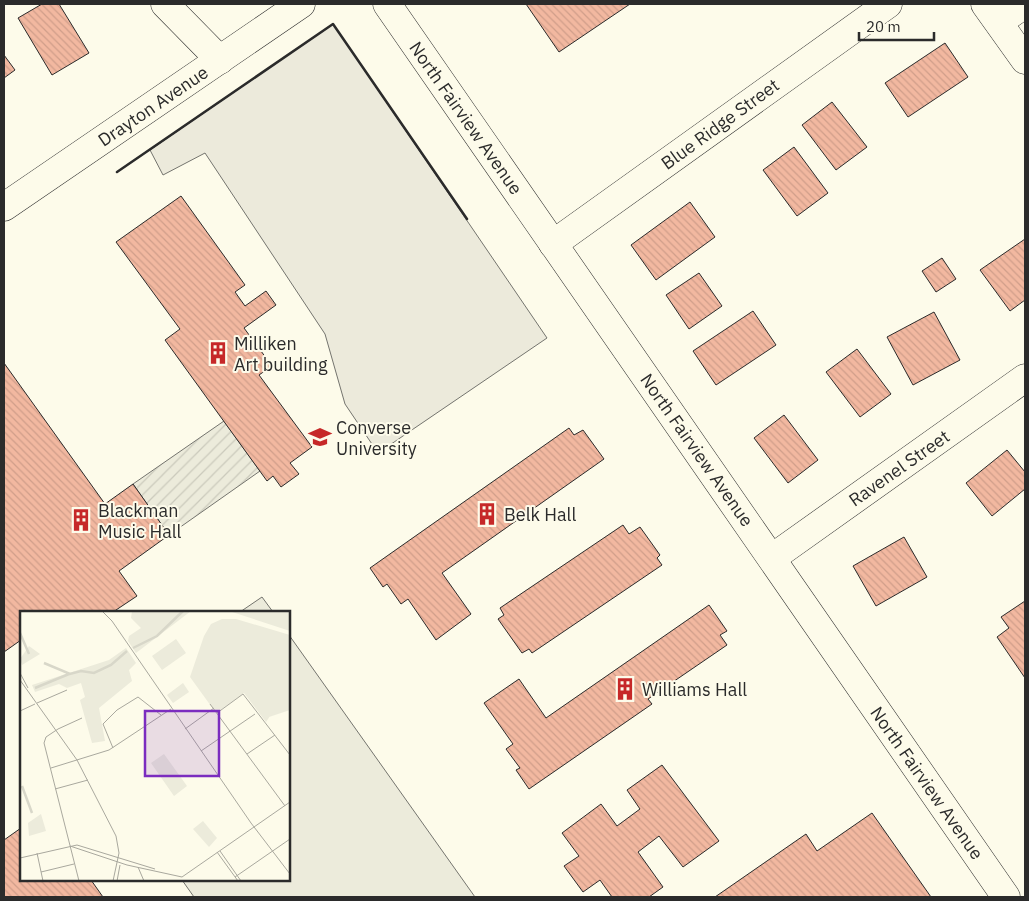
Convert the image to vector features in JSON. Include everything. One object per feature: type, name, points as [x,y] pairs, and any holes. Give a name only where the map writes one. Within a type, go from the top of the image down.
[{"type":"street","points":[[165,4],[220,60]]},
{"type":"street","name":"Drayton Avenue","points":[[4,207],[301,4]]},
{"type":"street","name":"North Fairview Avenue","points":[[387,4],[1006,897]]},
{"type":"street","name":"Blue Ridge Street","points":[[553,244],[888,4]]},
{"type":"street","points":[[1025,4],[992,13],[1025,60]]},
{"type":"street","name":"Ravenel Street","points":[[772,558],[1025,378]]},
{"type":"shaded area","points":[[333,24],[547,338],[378,453],[345,404],[325,334],[205,153],[163,175],[150,150]]},
{"type":"shaded area","points":[[224,421],[260,471],[169,535],[133,484]]},
{"type":"shaded area","points":[[262,597],[272,611],[241,611]]},
{"type":"shaded area","points":[[290,636],[475,897],[194,897],[183,881],[290,881]]},
{"type":"building","points":[[42,4],[59,4],[89,53],[52,75],[18,18]]},
{"type":"building","points":[[526,4],[630,4],[559,52]]},
{"type":"building","points":[[945,43],[968,77],[908,117],[885,83]]},
{"type":"building","points":[[4,55],[15,70],[4,78]]},
{"type":"building","points":[[832,102],[867,147],[836,170],[802,125]]},
{"type":"building","points":[[794,147],[828,193],[797,216],[763,170]]},
{"type":"building","name":"Milliken Art building","points":[[181,196],[245,285],[235,292],[245,306],[266,291],[276,305],[244,328],[272,366],[259,375],[312,447],[290,463],[299,474],[281,487],[273,476],[267,481],[165,340],[180,329],[116,242]]},
{"type":"building","points":[[690,202],[715,237],[656,280],[631,245]]},
{"type":"building","points":[[1025,239],[1025,300],[1010,311],[980,270]]},
{"type":"building","points":[[942,258],[956,279],[936,292],[922,271]]},
{"type":"building","points":[[699,273],[722,306],[689,329],[666,295]]},
{"type":"building","points":[[753,311],[776,345],[716,385],[693,351]]},
{"type":"building","points":[[934,312],[960,360],[913,385],[887,337]]},
{"type":"building","points":[[857,349],[891,394],[860,417],[826,372]]},
{"type":"building","name":"Blackman Music Hall","points":[[4,363],[105,504],[133,484],[169,535],[119,571],[137,596],[114,611],[20,611],[20,641],[4,652]]},
{"type":"building","points":[[784,415],[818,460],[788,483],[754,438]]},
{"type":"building","name":"Belk Hall","points":[[569,428],[574,435],[583,430],[604,459],[442,573],[471,614],[436,640],[408,599],[401,604],[387,584],[383,587],[370,568]]},
{"type":"building","points":[[1007,450],[1025,472],[1025,489],[992,516],[966,483]]},
{"type":"building","points":[[623,525],[629,534],[640,527],[660,555],[657,558],[662,565],[532,653],[529,649],[522,653],[498,619],[504,615],[500,608]]},
{"type":"building","points":[[904,537],[927,577],[876,606],[853,566]]},
{"type":"building","points":[[1025,601],[1025,678],[997,637],[1009,628],[1001,617]]},
{"type":"building","name":"Williams Hall","points":[[709,605],[727,631],[720,635],[727,645],[648,699],[652,704],[529,789],[516,770],[520,768],[506,749],[513,744],[484,703],[519,679],[546,718]]},
{"type":"building","points":[[662,765],[719,841],[683,867],[659,836],[638,852],[663,887],[649,897],[612,897],[600,880],[583,892],[564,866],[579,856],[562,833],[601,804],[617,826],[640,809],[627,790]]},
{"type":"building","points":[[872,813],[931,897],[715,897],[806,834],[817,851]]},
{"type":"building","points":[[20,829],[20,881],[92,881],[103,897],[4,897],[4,840]]},
{"type":"wall","points":[[117,172],[333,24],[467,219]]},
{"type":"place","name":"Milliken Art building","points":[[218,353]]},
{"type":"place","name":"Converse University","points":[[320,437]]},
{"type":"place","name":"Belk Hall","points":[[487,514]]},
{"type":"place","name":"Blackman Music Hall","points":[[81,520]]},
{"type":"place","name":"Williams Hall","points":[[625,689]]}]
